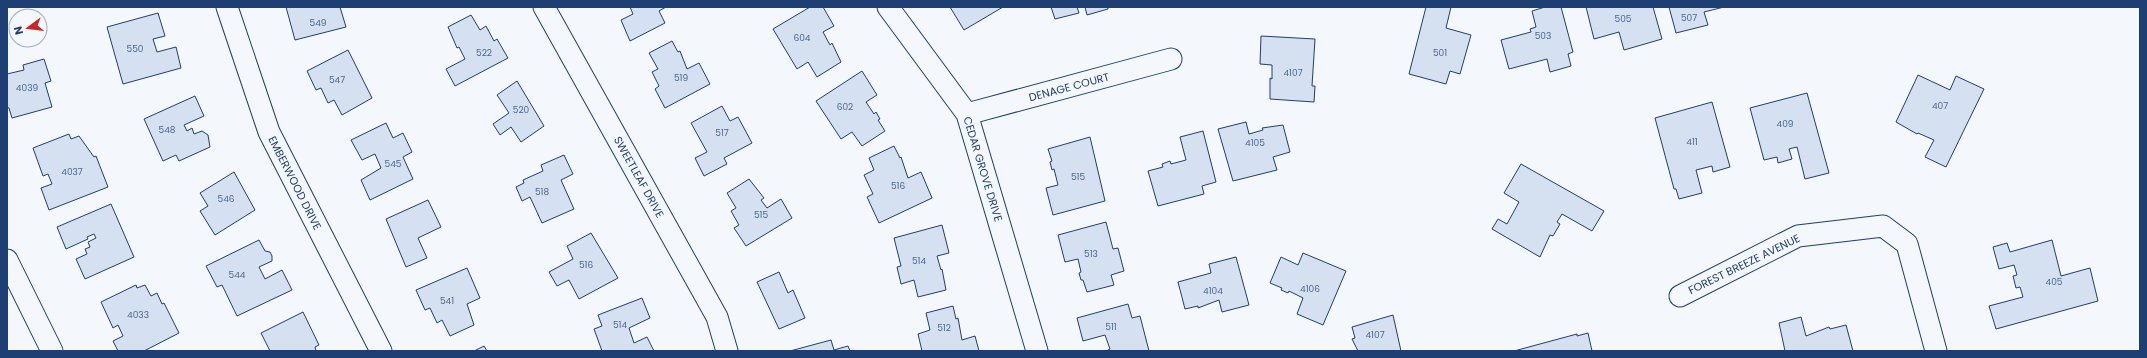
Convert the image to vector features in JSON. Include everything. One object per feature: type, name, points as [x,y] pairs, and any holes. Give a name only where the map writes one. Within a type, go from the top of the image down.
[{"type":"street","name":"EMBERWOOD DRIVE","points":[[227,7],[268,132],[381,351]]},
{"type":"street","name":"SWEETLEAF DRIVE","points":[[544,7],[717,317],[727,351]]},
{"type":"street","name":"CEDAR GROVE DRIVE","points":[[888,7],[967,114],[1037,351]]},
{"type":"street","name":"DENAGE COURT","points":[[967,114],[1171,59]]},
{"type":"street","name":"FOREST BREEZE AVENUE","points":[[1680,296],[1798,236],[1882,226],[1907,244],[1936,351]]},
{"type":"street","points":[[7,260],[52,351]]},
{"type":"building","points":[[286,7],[340,7],[346,27],[295,40]]},
{"type":"building","points":[[630,7],[666,7],[659,11],[665,23],[630,41],[621,20],[633,14]]},
{"type":"building","points":[[810,7],[823,7],[834,26],[823,32],[830,45],[832,43],[841,62],[817,77],[808,62],[797,69],[773,29]]},
{"type":"building","points":[[950,7],[1003,7],[964,30]]},
{"type":"building","points":[[1051,7],[1077,7],[1079,13],[1055,19]]},
{"type":"building","points":[[1085,7],[1108,7],[1108,9],[1087,15]]},
{"type":"building","points":[[1426,7],[1451,7],[1446,28],[1471,35],[1460,74],[1450,71],[1446,84],[1409,74]]},
{"type":"building","points":[[1545,7],[1561,7],[1573,52],[1568,54],[1571,66],[1550,72],[1547,59],[1509,69],[1501,40],[1531,32],[1530,29],[1536,27],[1532,11]]},
{"type":"building","points":[[1586,7],[1653,7],[1662,39],[1624,50],[1619,32],[1594,39]]},
{"type":"building","points":[[1669,7],[1724,7],[1704,12],[1708,25],[1676,33]]},
{"type":"building","points":[[158,13],[165,36],[153,39],[157,52],[176,47],[181,68],[123,84],[107,27]]},
{"type":"building","points":[[471,15],[480,30],[486,26],[494,41],[497,39],[508,58],[455,86],[446,69],[465,59],[459,47],[457,48],[448,27]]},
{"type":"building","points":[[1261,36],[1315,39],[1312,86],[1315,86],[1314,102],[1270,99],[1270,78],[1272,79],[1272,65],[1260,64]]},
{"type":"building","points":[[672,41],[678,52],[680,51],[687,69],[699,63],[710,84],[665,108],[655,89],[659,86],[652,72],[658,69],[649,53]]},
{"type":"building","points":[[348,50],[372,98],[342,115],[334,100],[328,103],[321,88],[316,90],[307,71]]},
{"type":"building","points":[[44,59],[51,81],[45,83],[52,107],[12,118],[9,108],[7,107],[7,74],[24,70],[23,65]]},
{"type":"building","points":[[862,71],[877,95],[866,102],[874,114],[876,112],[880,119],[878,120],[885,131],[862,146],[852,132],[841,139],[816,101]]},
{"type":"building","points":[[1918,75],[1950,90],[1956,76],[1984,89],[1946,167],[1925,157],[1934,140],[1918,133],[1917,134],[1896,122]]},
{"type":"building","points":[[517,81],[544,126],[521,142],[511,127],[500,135],[493,124],[509,113],[497,95]]},
{"type":"building","points":[[1807,93],[1829,173],[1805,179],[1797,147],[1789,149],[1792,159],[1778,163],[1777,157],[1764,160],[1750,108]]},
{"type":"building","points":[[195,96],[204,116],[184,125],[187,131],[192,128],[194,134],[202,131],[208,135],[210,147],[179,161],[176,155],[163,161],[144,119]]},
{"type":"building","points":[[1712,102],[1730,167],[1713,172],[1712,166],[1696,170],[1702,193],[1679,199],[1676,189],[1674,189],[1655,118]]},
{"type":"building","points":[[722,106],[730,121],[738,117],[752,143],[724,158],[727,164],[704,176],[695,158],[707,152],[691,123]]},
{"type":"building","points":[[1246,122],[1249,134],[1263,130],[1262,128],[1283,125],[1290,152],[1273,157],[1277,170],[1233,181],[1218,129]]},
{"type":"building","points":[[386,123],[393,138],[403,133],[412,152],[403,157],[413,179],[370,200],[361,180],[381,168],[375,154],[362,160],[351,140]]},
{"type":"building","points":[[1203,131],[1216,182],[1202,186],[1204,194],[1158,206],[1148,171],[1163,167],[1162,164],[1170,161],[1171,164],[1186,160],[1180,137]]},
{"type":"building","points":[[69,134],[71,139],[79,136],[94,157],[96,156],[108,187],[49,210],[41,188],[52,184],[48,174],[43,176],[33,148]]},
{"type":"building","points":[[1090,137],[1105,201],[1053,215],[1046,188],[1058,185],[1054,169],[1052,170],[1050,162],[1052,161],[1048,149]]},
{"type":"building","points":[[894,146],[900,158],[901,157],[908,178],[921,172],[932,198],[879,223],[867,197],[873,194],[864,175],[874,170],[869,158]]},
{"type":"building","points":[[564,155],[573,174],[561,180],[574,209],[542,223],[530,197],[522,201],[516,187],[524,183],[523,180],[543,171],[541,165]]},
{"type":"building","points":[[1521,164],[1604,211],[1592,231],[1562,214],[1557,222],[1560,224],[1553,236],[1550,235],[1540,257],[1492,229],[1498,219],[1507,224],[1519,202],[1504,193]]},
{"type":"building","points":[[234,172],[255,210],[215,235],[200,211],[208,206],[200,193]]},
{"type":"building","points":[[749,179],[764,198],[761,200],[767,208],[781,199],[792,218],[746,246],[734,228],[739,225],[731,211],[736,208],[727,193]]},
{"type":"building","points":[[428,200],[441,227],[418,238],[427,258],[406,267],[386,219]]},
{"type":"building","points":[[111,204],[134,257],[85,279],[76,259],[87,254],[85,249],[90,247],[88,242],[96,238],[94,234],[87,237],[88,239],[66,249],[57,227]]},
{"type":"building","points":[[1106,222],[1113,249],[1118,248],[1124,271],[1111,275],[1114,285],[1087,292],[1079,273],[1081,272],[1078,259],[1065,262],[1058,235]]},
{"type":"building","points":[[942,225],[949,253],[937,256],[941,270],[942,269],[946,290],[918,297],[914,280],[901,284],[897,267],[901,266],[894,238]]},
{"type":"building","points":[[591,233],[618,278],[579,299],[569,280],[557,286],[549,272],[573,259],[567,246]]},
{"type":"building","points":[[259,240],[265,251],[270,252],[272,256],[272,261],[259,267],[265,279],[282,270],[292,290],[237,316],[222,285],[217,287],[206,266]]},
{"type":"building","points":[[2052,240],[2061,276],[2090,268],[2098,301],[1996,329],[1989,306],[2023,297],[2020,287],[2016,288],[2013,276],[2017,275],[2014,265],[1999,269],[1993,247],[2007,243],[2010,252]]},
{"type":"building","points":[[1303,253],[1346,271],[1323,325],[1297,314],[1303,298],[1289,291],[1288,293],[1281,290],[1282,288],[1270,283],[1281,257],[1298,265]]},
{"type":"building","points":[[1236,257],[1249,305],[1222,312],[1219,300],[1198,308],[1198,306],[1185,309],[1178,282],[1211,273],[1209,264]]},
{"type":"building","points":[[467,268],[480,298],[467,304],[474,325],[450,336],[442,320],[437,323],[430,308],[425,310],[416,290]]},
{"type":"building","points":[[779,272],[788,293],[793,290],[805,318],[779,329],[757,282]]},
{"type":"building","points":[[136,285],[137,288],[145,285],[151,296],[157,293],[162,304],[164,303],[179,333],[144,351],[118,351],[113,341],[123,336],[118,325],[113,328],[101,302]]},
{"type":"building","points":[[642,298],[650,318],[629,328],[634,343],[647,337],[654,351],[602,351],[594,329],[602,326],[598,315]]},
{"type":"building","points":[[1128,304],[1132,318],[1140,316],[1149,351],[1106,351],[1110,349],[1105,335],[1083,341],[1077,318]]},
{"type":"building","points":[[953,306],[956,319],[958,318],[962,340],[975,336],[979,351],[922,351],[918,334],[930,330],[926,313]]},
{"type":"building","points":[[303,312],[319,345],[315,347],[316,351],[270,351],[261,333]]},
{"type":"building","points":[[1393,315],[1401,351],[1358,351],[1352,339],[1355,338],[1352,327]]},
{"type":"building","points":[[1801,317],[1806,336],[1829,327],[1830,329],[1846,325],[1853,351],[1785,351],[1779,323]]},
{"type":"building","points":[[1588,333],[1592,351],[1514,351],[1577,334],[1577,336]]},
{"type":"building","points":[[831,340],[834,350],[848,346],[850,351],[790,351]]},
{"type":"building","points":[[484,346],[487,351],[474,351]]}]
